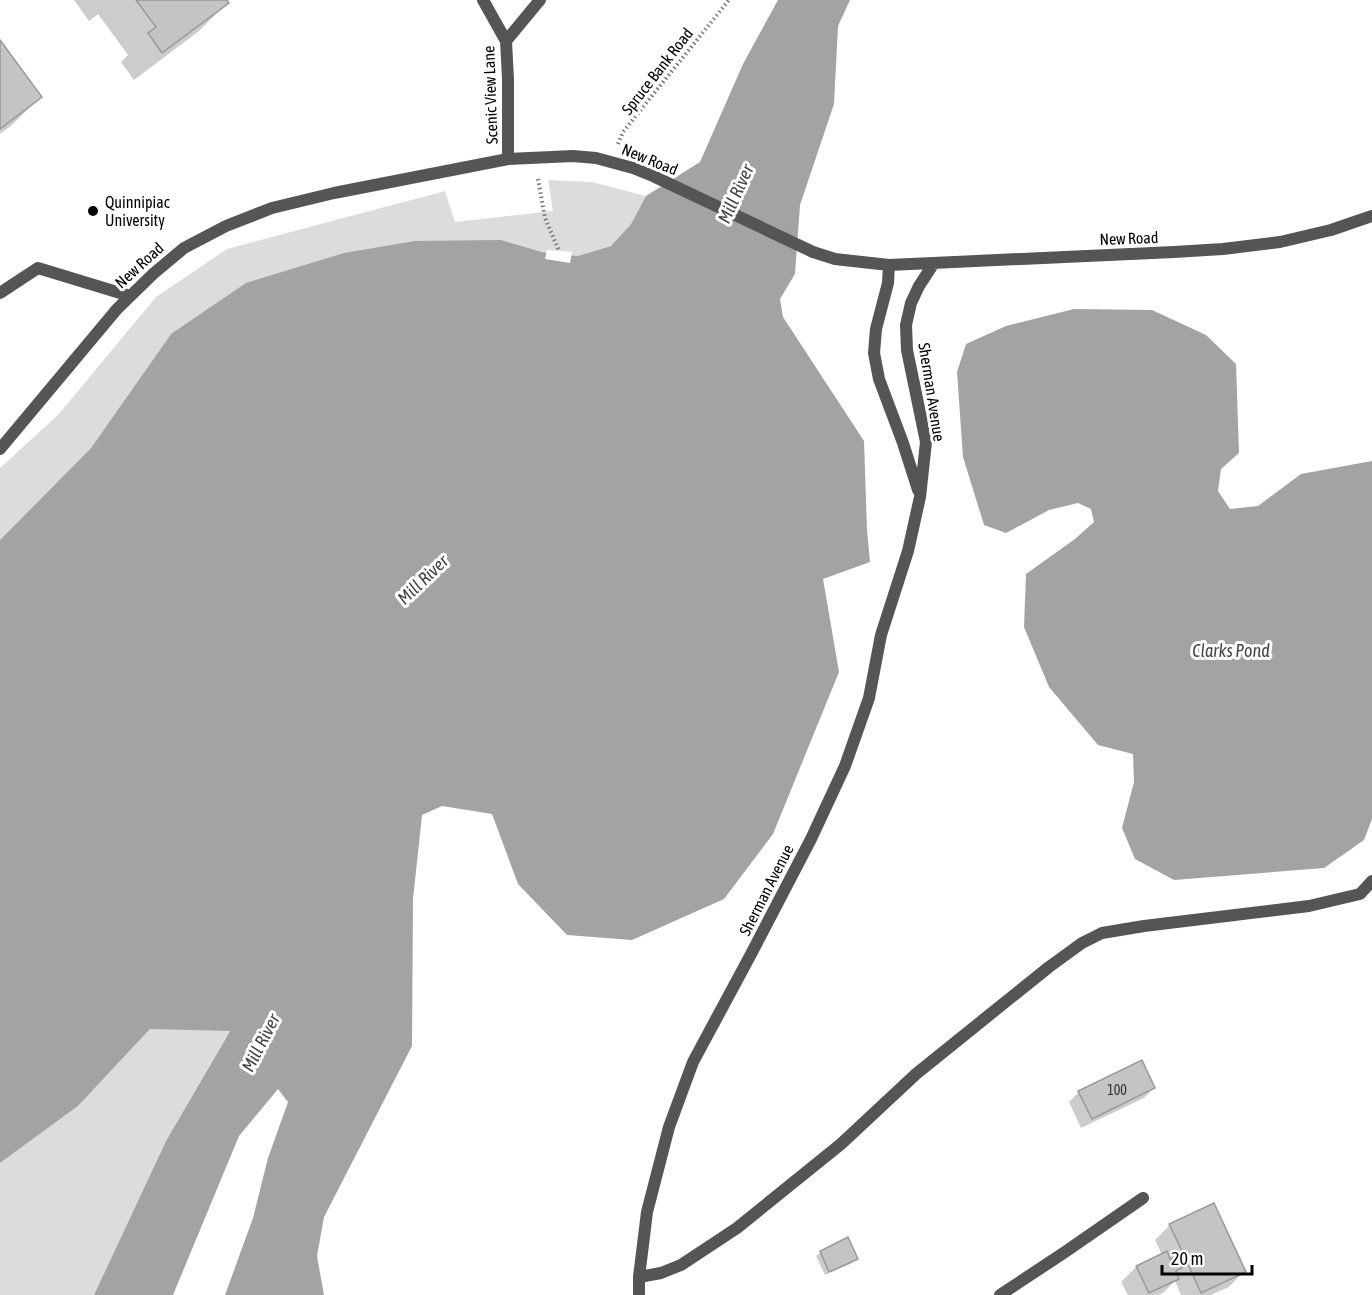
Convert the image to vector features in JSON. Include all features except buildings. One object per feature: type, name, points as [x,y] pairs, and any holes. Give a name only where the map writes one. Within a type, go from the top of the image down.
[{"type":"street","name":"Scenic View Lane","points":[[483,0],[506,41],[508,159]]},
{"type":"street","points":[[506,41],[540,0]]},
{"type":"street","name":"New Road","points":[[0,449],[117,309],[184,248],[226,226],[272,208],[334,193],[508,159],[573,156],[611,161],[653,176],[813,252],[836,259],[889,265],[1223,249],[1280,242],[1331,230],[1372,216]]},
{"type":"street","name":"Sherman Avenue","points":[[639,1295],[647,1212],[669,1127],[693,1062],[796,868],[845,766],[869,698],[882,635],[909,551],[920,497],[926,442],[907,350],[906,325],[911,303],[934,263]]},
{"type":"street","name":"Sherman Avenue","points":[[889,265],[888,283],[876,329],[874,353],[879,379],[920,497]]},
{"type":"street","points":[[0,293],[38,268],[130,296]]},
{"type":"street","points":[[639,1277],[661,1273],[681,1265],[738,1228],[841,1144],[916,1074],[1082,943],[1102,933],[1134,927],[1309,906],[1360,894],[1372,881]]},
{"type":"street","points":[[1000,1295],[1143,1198]]},
{"type":"path","name":"Spruce Bank Road","points":[[611,161],[623,132],[729,0]]},
{"type":"path","points":[[534,157],[544,218],[559,251]]},
{"type":"shaded area","points":[[548,180],[592,182],[646,196],[631,224],[611,246],[578,256],[542,252],[501,240],[171,334],[91,448],[0,540],[0,468],[58,415],[156,297],[227,249],[445,191],[455,222],[553,211]]},
{"type":"shaded area","points":[[150,1029],[230,1030],[166,1141],[94,1295],[0,1295],[0,1163],[78,1106]]},
{"type":"water","name":"Mill River","points":[[778,0],[850,0],[838,26],[834,104],[800,205],[795,274],[780,299],[783,317],[864,441],[870,562],[823,579],[839,672],[773,834],[724,899],[632,940],[567,935],[518,884],[492,814],[442,806],[422,815],[413,899],[412,1046],[324,1217],[317,1256],[324,1295],[225,1295],[253,1218],[268,1158],[288,1102],[278,1089],[239,1136],[173,1295],[94,1295],[166,1141],[230,1031],[150,1029],[78,1106],[0,1163],[0,540],[91,448],[171,334],[246,283],[344,253],[415,241],[501,240],[542,252],[578,256],[611,246],[631,224],[646,196],[700,162],[743,64]]},
{"type":"water","name":"Clarks Pond","points":[[1074,309],[1152,310],[1206,335],[1236,364],[1239,453],[1221,469],[1218,491],[1230,509],[1258,506],[1301,474],[1372,461],[1372,819],[1364,840],[1324,868],[1174,880],[1135,859],[1122,828],[1134,782],[1133,754],[1098,745],[1049,687],[1024,627],[1026,574],[1075,539],[1094,522],[1091,509],[1078,503],[1049,510],[1006,533],[984,525],[963,457],[957,372],[966,344],[1006,326]]},
{"type":"pier","points":[[547,250],[572,252],[570,263],[545,259]]},
{"type":"place","name":"Quinnipiac University","points":[[93,211]]}]
